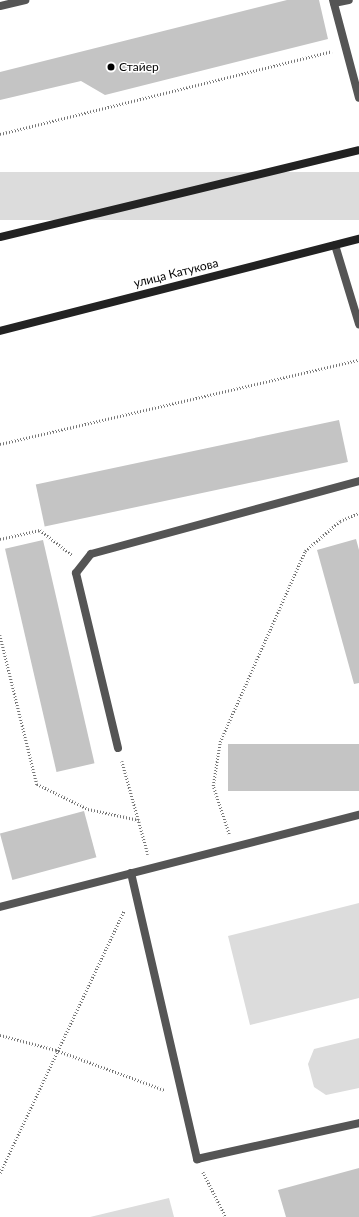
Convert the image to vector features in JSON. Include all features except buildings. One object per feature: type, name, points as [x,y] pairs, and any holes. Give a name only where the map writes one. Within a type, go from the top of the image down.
[{"type":"main road","points":[[0,237],[359,150]]},
{"type":"main road","name":"улица Катукова","points":[[0,331],[359,238]]},
{"type":"street","points":[[0,6],[25,0]]},
{"type":"street","points":[[349,0],[334,2],[358,89],[359,98]]},
{"type":"street","points":[[335,244],[359,324]]},
{"type":"street","points":[[118,748],[76,573],[91,554],[359,481]]},
{"type":"street","points":[[0,907],[359,815]]},
{"type":"street","points":[[131,873],[197,1159],[359,1123]]},
{"type":"path","points":[[0,134],[346,48]]},
{"type":"path","points":[[0,444],[359,360]]},
{"type":"path","points":[[233,847],[213,786],[220,742],[305,551],[340,521],[359,513]]},
{"type":"path","points":[[0,539],[40,530],[83,564]]},
{"type":"path","points":[[0,635],[37,784],[88,809],[139,820]]},
{"type":"path","points":[[118,748],[152,868]]},
{"type":"path","points":[[0,1173],[56,1050],[134,889]]},
{"type":"path","points":[[0,1035],[56,1050],[182,1096]]},
{"type":"path","points":[[197,1159],[226,1217]]},
{"type":"shaded area","points":[[0,172],[359,172],[359,220],[0,220]]},
{"type":"shaded area","points":[[359,903],[359,998],[250,1025],[228,936]]},
{"type":"shaded area","points":[[359,1038],[359,1088],[326,1095],[314,1087],[308,1064],[314,1049]]},
{"type":"shaded area","points":[[169,1198],[174,1217],[90,1217]]},
{"type":"place","name":"Стайер","points":[[111,67]]}]
